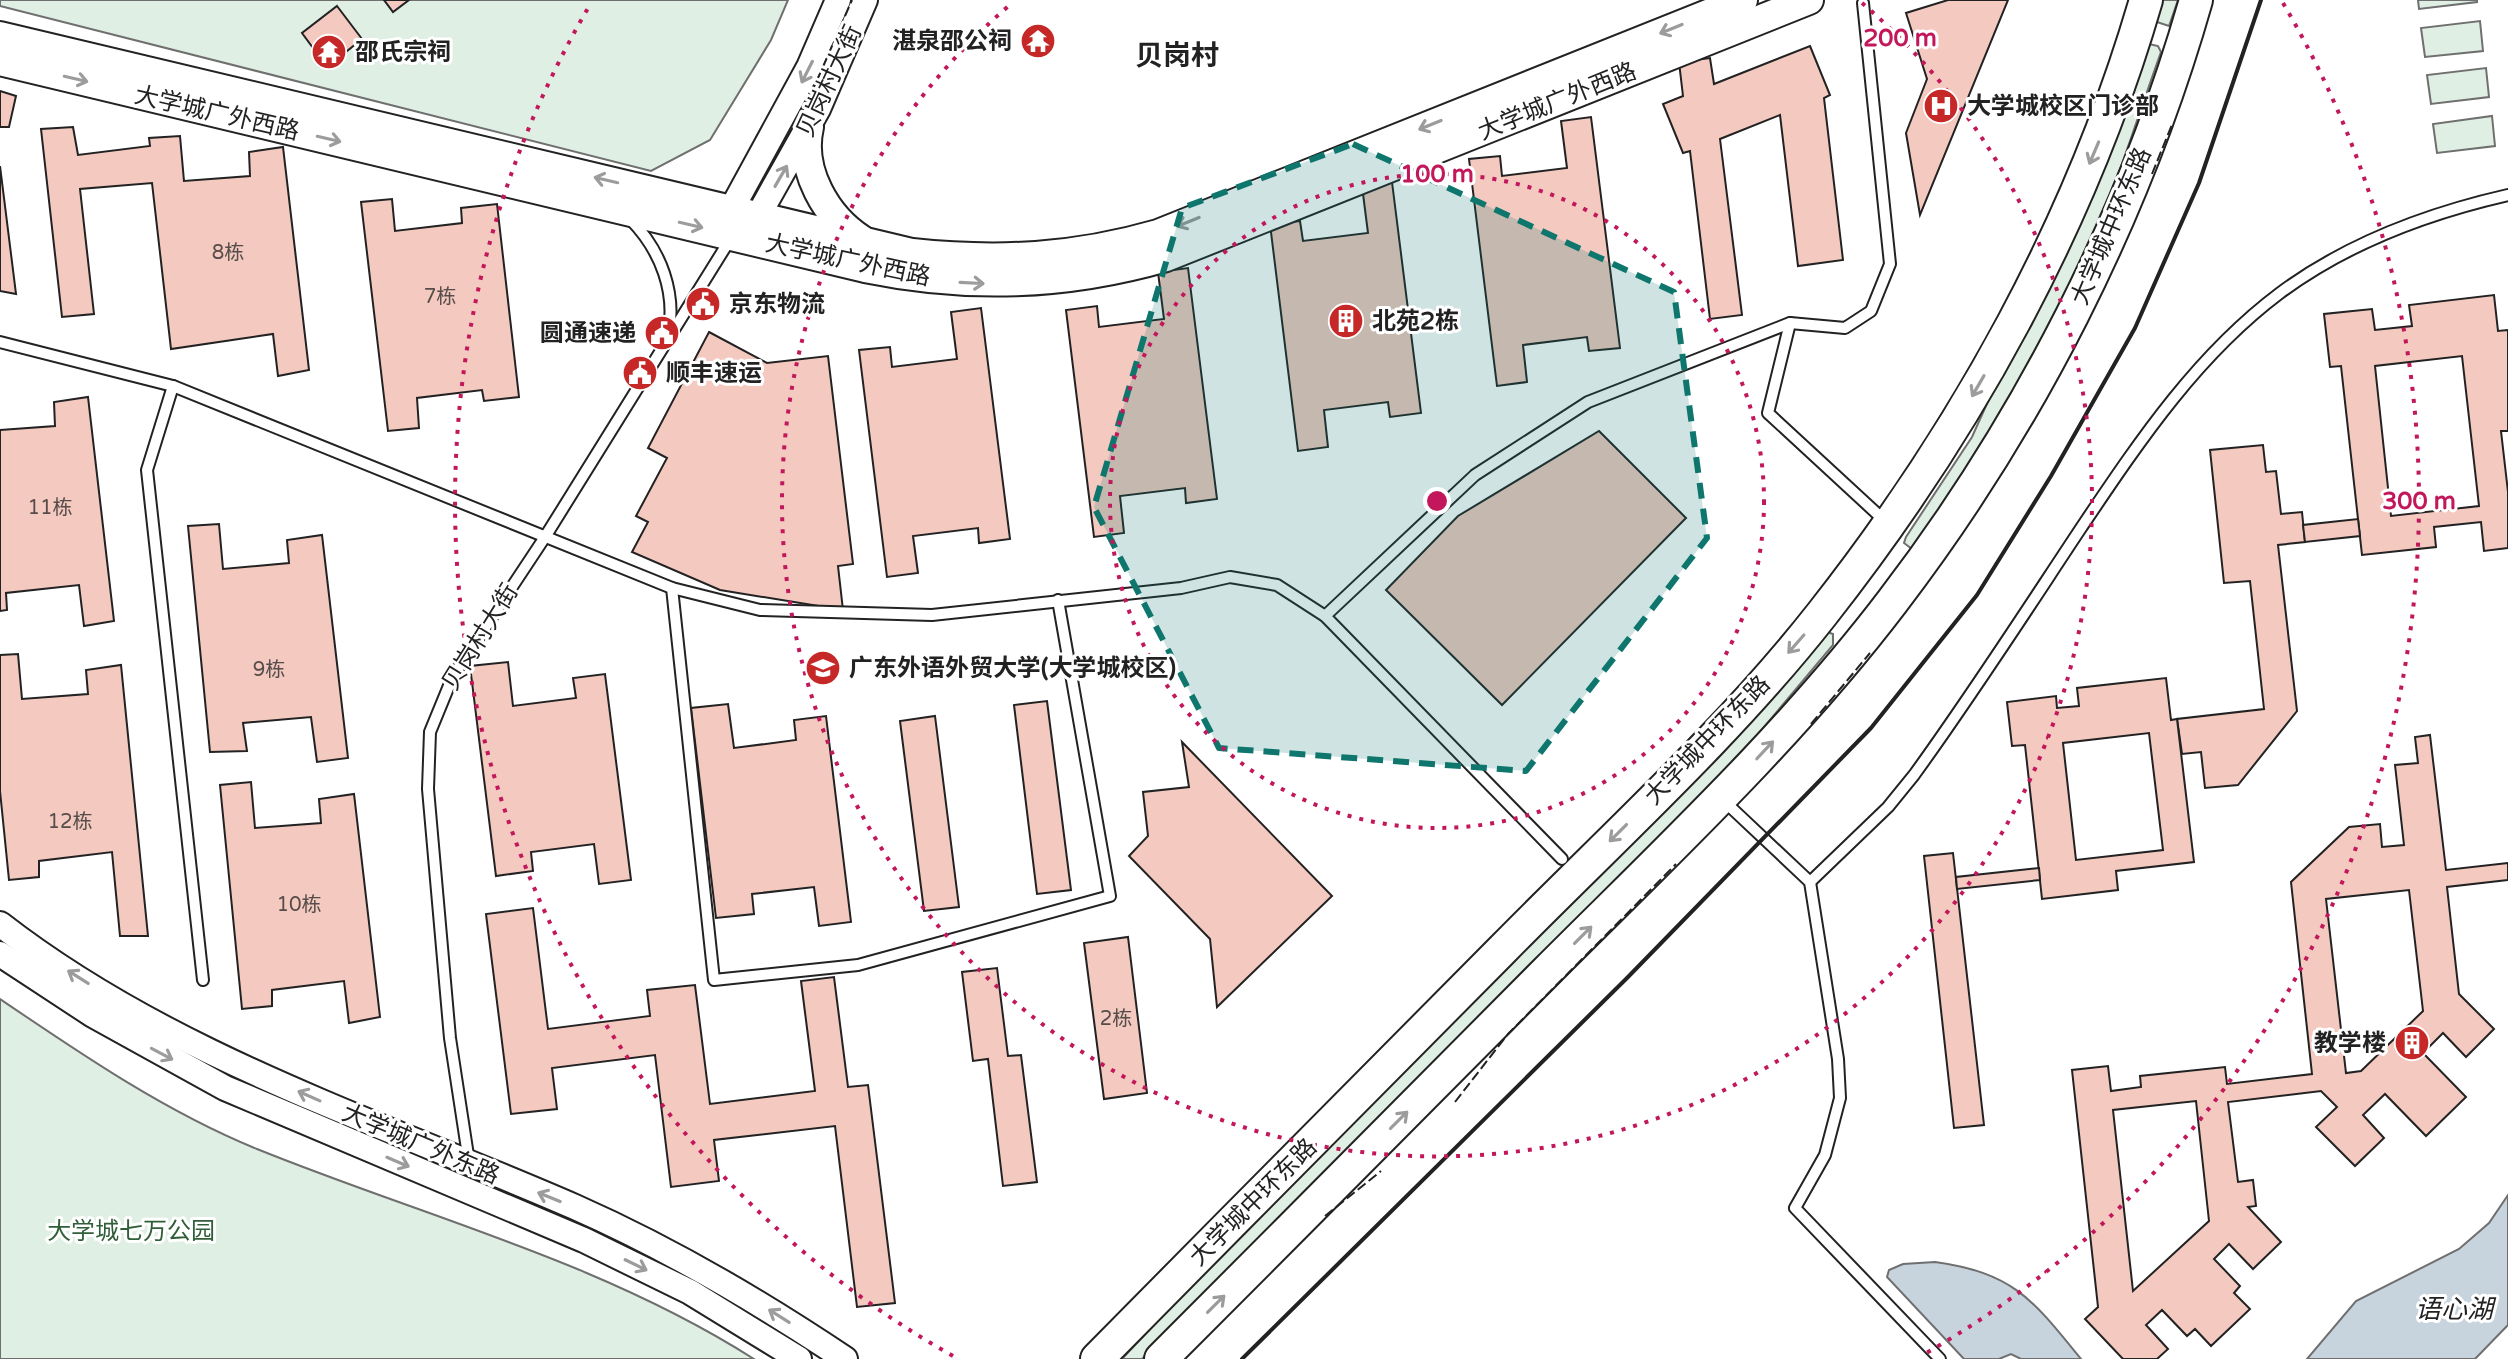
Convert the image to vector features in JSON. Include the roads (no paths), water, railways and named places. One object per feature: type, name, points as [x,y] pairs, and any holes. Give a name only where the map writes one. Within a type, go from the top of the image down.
[{"type":"main road","name":"大学城广外西路","points":[[0,36],[740,220],[912,253],[986,259],[1049,257],[1117,245],[1170,229],[1743,0]]},
{"type":"main road","name":"大学城广外西路","points":[[0,61],[605,205],[740,220],[894,274],[956,282],[1035,282],[1110,272],[1179,252],[1809,0]]},
{"type":"main road","points":[[2125,0],[2135,38],[2168,37],[2182,45]]},
{"type":"main road","name":"大学城中环东路","points":[[1097,1359],[1690,760],[1827,606],[1971,397],[2035,281],[2099,142],[2146,0]]},
{"type":"main road","name":"大学城中环东路","points":[[1161,1359],[1771,745],[1916,570],[2016,420],[2061,338],[2116,221],[2196,0]]},
{"type":"main road","points":[[809,127],[806,148],[817,189],[842,224],[870,244]]},
{"type":"main road","points":[[1881,530],[1899,563],[1916,570]]},
{"type":"main road","points":[[1827,606],[1842,615],[1863,637]]},
{"type":"street","name":"贝岗村大街","points":[[740,220],[838,0]]},
{"type":"street","name":"贝岗村大街","points":[[740,220],[809,127],[865,0]]},
{"type":"street","name":"大学城广外东路","points":[[0,924],[59,965],[170,1030],[255,1072],[575,1207],[648,1242],[763,1306],[845,1359]]},
{"type":"street","name":"大学城广外东路","points":[[0,954],[93,1015],[225,1088],[584,1240],[690,1292],[799,1359]]},
{"type":"lane","points":[[1325,616],[1475,475],[1588,402],[1790,323],[1845,328],[1871,311],[1890,264],[1863,3]]},
{"type":"lane","points":[[1810,882],[1888,807],[1914,775],[2143,435],[2205,360],[2281,292],[2345,254],[2408,225],[2508,195]]},
{"type":"lane","points":[[605,205],[639,228],[663,268],[670,309],[667,343]]},
{"type":"lane","name":"贝岗村大街","points":[[472,1192],[450,1038],[428,789],[430,732],[453,676],[545,537],[740,220]]},
{"type":"lane","points":[[1790,323],[1768,413],[1881,530]]},
{"type":"lane","points":[[0,342],[173,386],[672,588],[760,610],[932,615],[1181,588],[1230,577],[1277,585],[1325,616],[1562,859]]},
{"type":"lane","points":[[173,386],[147,470],[203,980]]},
{"type":"lane","points":[[672,588],[714,980],[858,965],[1110,896],[1058,600]]},
{"type":"lane","points":[[1720,797],[1810,882],[1838,1059],[1840,1098],[1825,1155],[1795,1208],[1940,1359]]},
{"type":"water","name":"语心湖","points":[[2508,1195],[2508,1325],[2475,1359],[2307,1359],[2356,1301],[2459,1249],[2489,1223]]},
{"type":"water","points":[[1935,1262],[1984,1274],[2020,1292],[2049,1320],[2081,1359],[2021,1359],[2011,1354],[1999,1359],[1964,1359],[1887,1277],[1889,1270],[1903,1264]]},
{"type":"place","name":"湛泉邵公祠","points":[[1038,41]]},
{"type":"place","name":"邵氏宗祠","points":[[329,52]]},
{"type":"place","name":"大学城校区门诊部","points":[[1941,106]]},
{"type":"place","name":"京东物流","points":[[703,304]]},
{"type":"place","name":"北苑2栋","points":[[1346,321]]},
{"type":"place","name":"圆通速递","points":[[662,333]]},
{"type":"place","name":"顺丰速运","points":[[640,373]]},
{"type":"place","name":"广东外语外贸大学(大学城校区)","points":[[823,668]]},
{"type":"place","name":"教学楼","points":[[2412,1043]]},
{"type":"district","name":"贝岗村","points":[[1177,55]]},
{"type":"park label","name":"大学城七万公园","points":[[131,1231]]}]
